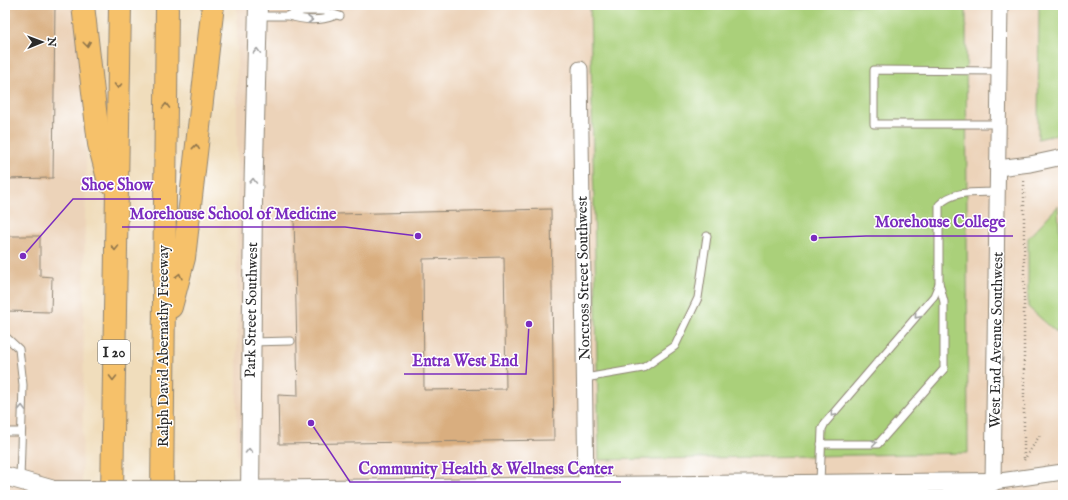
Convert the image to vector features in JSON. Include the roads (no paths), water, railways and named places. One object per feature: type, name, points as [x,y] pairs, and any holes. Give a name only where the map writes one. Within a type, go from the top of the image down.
[{"type":"highway","points":[[83,5],[99,144],[116,209]]},
{"type":"highway","name":"I 20","points":[[112,495],[120,5]]},
{"type":"highway","name":"Ralph David Abernathy Freeway","points":[[162,495],[167,5]]},
{"type":"highway","points":[[163,341],[184,258],[213,5]]},
{"type":"street","name":"West End Avenue Southwest","points":[[987,489],[998,192],[1000,5]]},
{"type":"street","name":"Park Street Southwest","points":[[250,492],[251,342],[258,10]]},
{"type":"street","name":"Norcross Street Southwest","points":[[580,69],[585,378],[582,491]]},
{"type":"street","points":[[998,168],[1030,164],[1063,157]]},
{"type":"street","points":[[13,484],[48,493],[222,490],[250,492],[662,491],[820,484],[987,489],[1063,472]]},
{"type":"lane","points":[[258,10],[286,16],[303,11],[324,12],[337,16]]},
{"type":"lane","points":[[999,71],[874,70],[874,124],[999,124]]},
{"type":"lane","points":[[821,444],[878,444],[944,369],[944,302],[939,284],[939,205],[946,198],[958,194],[998,192]]},
{"type":"lane","points":[[585,378],[643,368],[675,346],[698,298],[707,236]]},
{"type":"lane","points":[[820,484],[822,429],[825,423],[934,296],[939,284]]},
{"type":"lane","points":[[5,336],[19,348],[23,384],[21,432],[13,484]]},
{"type":"lane","points":[[251,342],[291,341]]},
{"type":"lane","points":[[5,432],[21,432]]},
{"type":"place","name":"Morehouse School of Medicine","points":[[418,236]]},
{"type":"place","name":"Morehouse College","points":[[814,238]]},
{"type":"place","name":"Shoe Show","points":[[23,256]]},
{"type":"place","name":"Entra West End","points":[[529,324]]},
{"type":"place","name":"Community Health & Wellness Center","points":[[311,423]]}]
